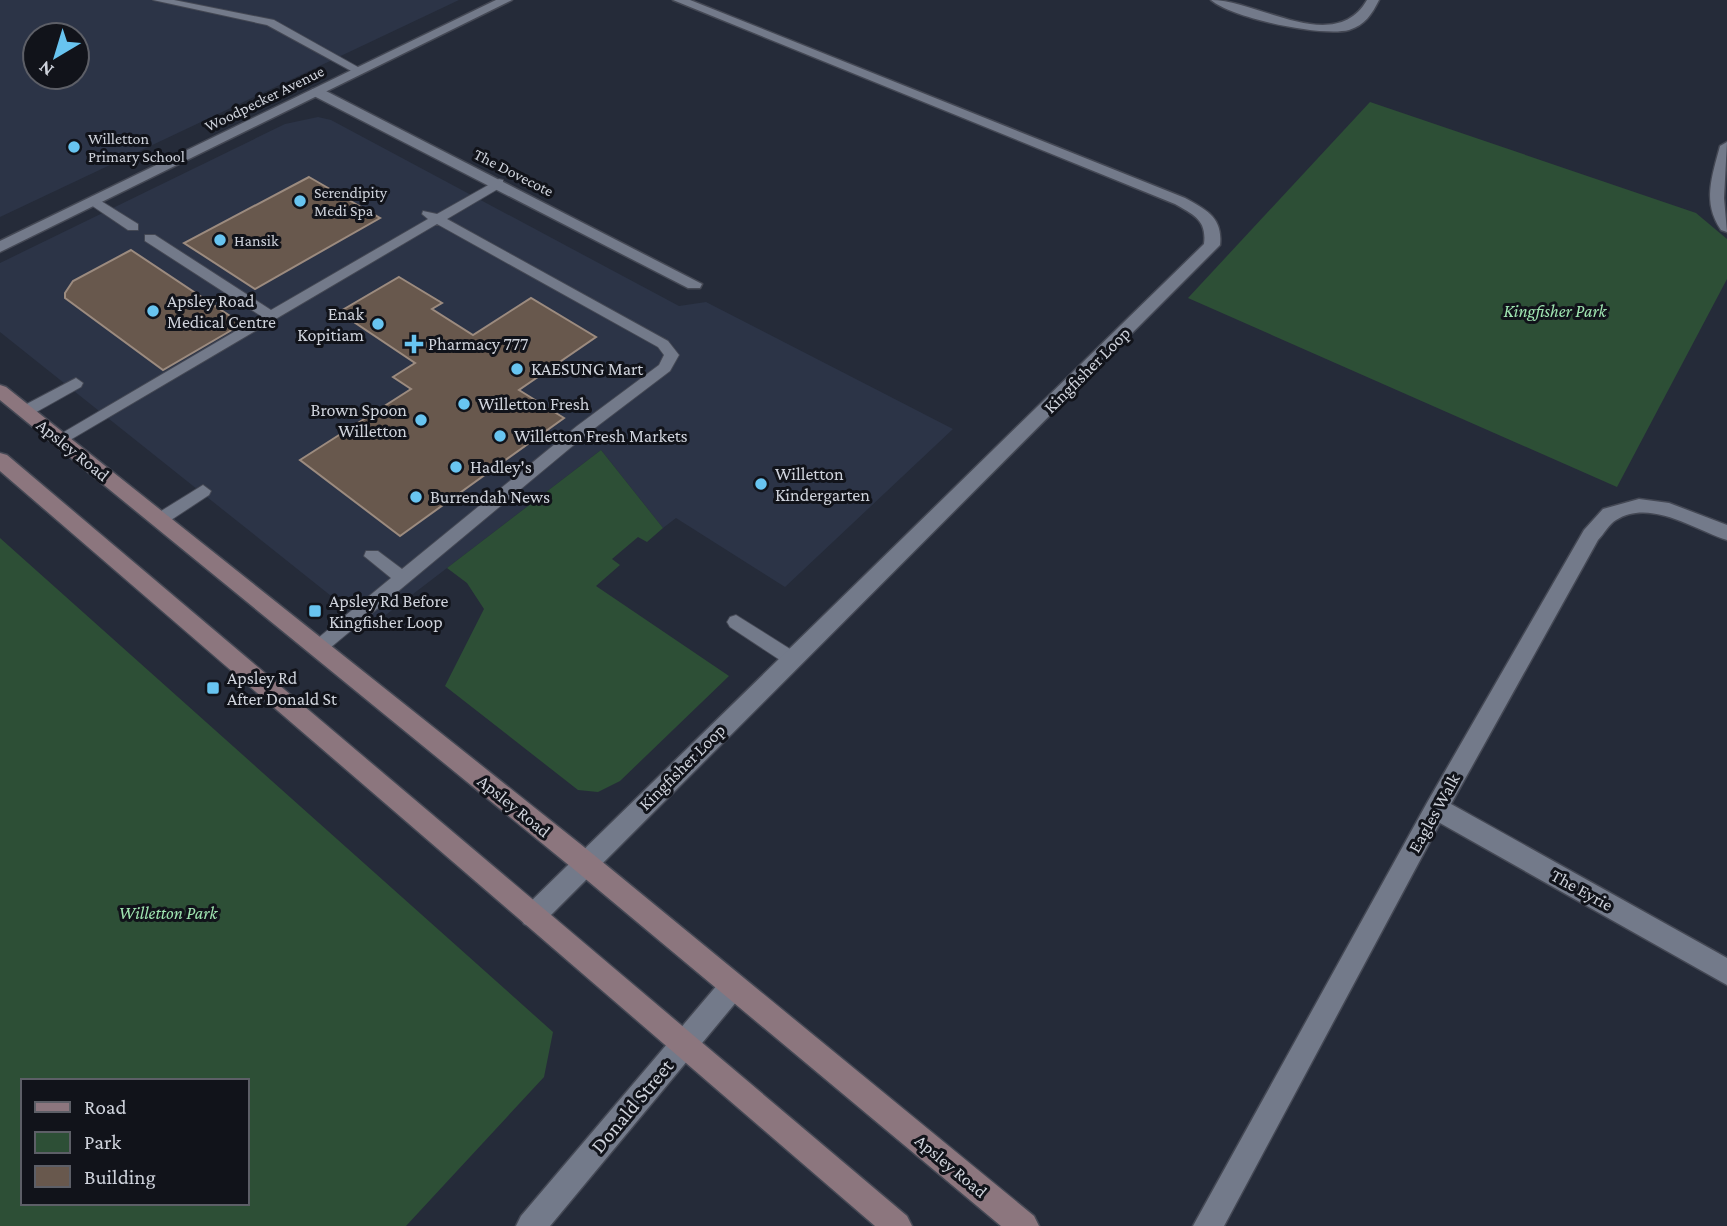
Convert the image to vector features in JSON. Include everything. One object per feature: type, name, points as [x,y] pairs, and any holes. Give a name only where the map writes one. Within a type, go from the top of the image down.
[{"type":"main road","name":"Apsley Road","points":[[0,391],[585,863],[1024,1226]]},
{"type":"main road","points":[[0,460],[897,1226]]},
{"type":"street","name":"Woodpecker Avenue","points":[[0,247],[506,0]]},
{"type":"street","name":"Kingfisher Loop","points":[[533,916],[1212,245],[1214,230],[1205,215],[1180,201],[679,0]]},
{"type":"street","points":[[1217,0],[1290,24],[1335,29],[1349,27],[1362,20],[1370,11],[1373,0]]},
{"type":"street","name":"The Dovecote","points":[[317,92],[694,284]]},
{"type":"street","points":[[1727,146],[1716,200],[1719,218],[1727,227]]},
{"type":"street","name":"Eagles Walk","points":[[1208,1226],[1436,808],[1591,535],[1610,514],[1642,505],[1682,515],[1727,533]]},
{"type":"street","name":"The Eyrie","points":[[1436,808],[1727,972]]},
{"type":"street","name":"Donald Street","points":[[531,1226],[733,986]]},
{"type":"lane","points":[[158,0],[270,22],[359,71]]},
{"type":"lane","points":[[60,439],[155,389],[432,217],[499,183]]},
{"type":"lane","points":[[93,200],[133,226]]},
{"type":"lane","points":[[318,648],[582,430],[665,368],[672,355],[663,344],[432,217]]},
{"type":"lane","points":[[150,238],[271,316]]},
{"type":"lane","points":[[26,411],[76,383]]},
{"type":"lane","points":[[159,520],[203,491]]},
{"type":"lane","points":[[372,556],[404,579]]},
{"type":"lane","points":[[736,622],[792,659]]},
{"type":"shaded area","name":"Willetton Primary School","points":[[0,0],[459,0],[0,217]]},
{"type":"shaded area","points":[[318,117],[331,120],[679,306],[706,302],[953,429],[785,587],[676,518],[663,528],[601,450],[370,627],[0,332],[0,263],[285,124]]},
{"type":"green space","name":"Kingfisher Park","points":[[1370,102],[1696,213],[1727,239],[1727,279],[1617,487],[1188,298]]},
{"type":"green space","points":[[601,450],[663,528],[647,542],[638,537],[612,559],[620,565],[596,586],[729,676],[620,781],[598,792],[578,790],[445,686],[484,609],[467,583],[447,568]]},
{"type":"green space","name":"Willetton Park","points":[[0,538],[553,1032],[544,1077],[406,1226],[0,1226]]},
{"type":"building","points":[[309,177],[380,218],[255,289],[184,243]]},
{"type":"building","name":"Apsley Road Medical Centre","points":[[131,250],[242,324],[163,370],[65,298],[65,293],[73,281]]},
{"type":"building","name":"Willetton Fresh","points":[[399,277],[442,303],[432,309],[473,335],[531,298],[596,337],[519,390],[564,418],[400,536],[300,460],[411,389],[393,377],[415,363],[339,312]]},
{"type":"place","name":"Willetton Primary School","points":[[74,147]]},
{"type":"place","name":"Serendipity Medi Spa","points":[[300,201]]},
{"type":"place","name":"Hansik","points":[[220,240]]},
{"type":"place","name":"Apsley Road Medical Centre","points":[[153,311]]},
{"type":"place","name":"Enak Kopitiam","points":[[378,324]]},
{"type":"place","name":"Pharmacy 777","points":[[414,344]]},
{"type":"place","name":"KAESUNG Mart","points":[[517,369]]},
{"type":"place","name":"Willetton Fresh","points":[[464,404]]},
{"type":"place","name":"Brown Spoon Willetton","points":[[421,420]]},
{"type":"place","name":"Willetton Fresh Markets","points":[[500,436]]},
{"type":"place","name":"Hadley's","points":[[456,467]]},
{"type":"place","name":"Willetton Kindergarten","points":[[761,484]]},
{"type":"place","name":"Burrendah News","points":[[416,497]]},
{"type":"place","name":"Apsley Rd Before Kingfisher Loop","points":[[315,611]]},
{"type":"place","name":"Apsley Rd After Donald St","points":[[213,688]]}]
